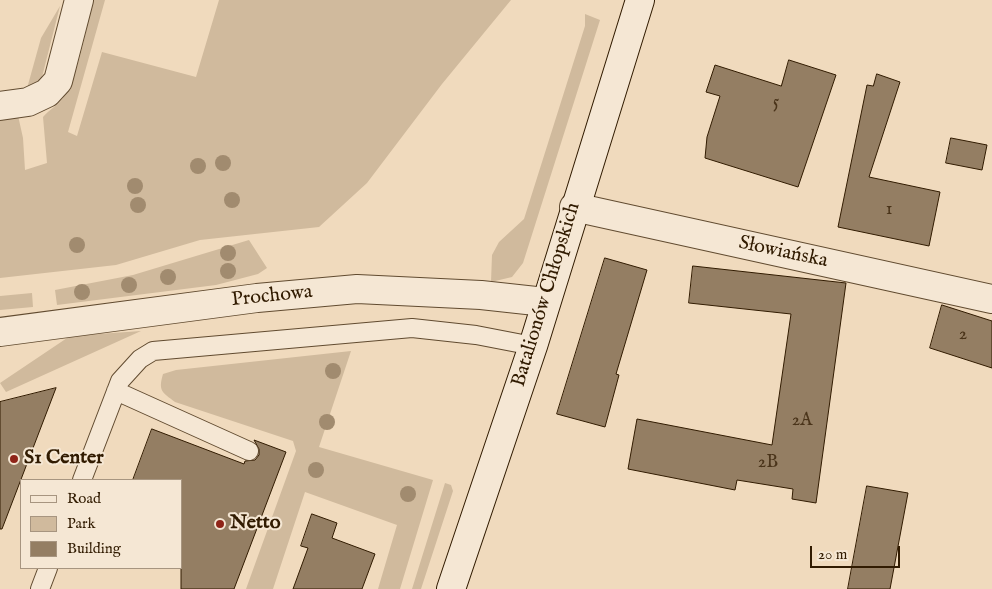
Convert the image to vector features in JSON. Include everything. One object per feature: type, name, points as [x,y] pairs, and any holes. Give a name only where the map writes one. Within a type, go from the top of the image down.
[{"type":"street","points":[[0,106],[28,102],[47,93],[58,81],[79,0]]},
{"type":"street","name":"Batalionów Chłopskich","points":[[451,589],[532,346],[640,0]]},
{"type":"street","name":"Słowiańska","points":[[574,207],[992,299]]},
{"type":"street","name":"Prochowa","points":[[0,332],[257,298],[357,289],[481,295],[545,302]]},
{"type":"lane","points":[[82,479],[120,381],[140,359],[153,351],[412,328],[476,335],[532,346]]},
{"type":"lane","points":[[116,391],[249,451]]},
{"type":"lane","points":[[40,589],[48,569]]},
{"type":"green space","points":[[93,0],[105,0],[68,132],[77,136],[102,52],[196,77],[219,0],[511,0],[442,84],[367,183],[319,227],[200,240],[116,265],[0,278],[0,113],[17,111],[23,138],[25,170],[47,163],[43,117],[63,98],[73,78]]},
{"type":"green space","points":[[60,6],[40,85],[26,92],[41,38]]},
{"type":"green space","points":[[585,14],[600,20],[523,263],[512,277],[491,282],[492,255],[499,242],[524,219],[585,26]]},
{"type":"green space","points":[[249,240],[267,268],[258,274],[216,285],[57,305],[55,290],[133,275]]},
{"type":"green space","points":[[32,293],[33,307],[0,310],[0,296]]},
{"type":"green space","points":[[141,331],[6,392],[0,383],[70,336]]},
{"type":"green space","points":[[351,351],[319,447],[433,480],[400,589],[378,589],[397,525],[305,492],[273,589],[246,589],[296,451],[293,441],[175,402],[162,391],[163,374],[176,370]]},
{"type":"green space","points":[[445,483],[451,485],[453,491],[421,589],[412,589]]},
{"type":"building","points":[[789,60],[836,75],[798,187],[705,158],[707,137],[720,96],[706,92],[715,65],[781,86]]},
{"type":"building","points":[[877,74],[900,82],[869,177],[940,192],[929,246],[838,227],[867,85],[873,86]]},
{"type":"building","points":[[951,138],[987,145],[982,170],[946,163]]},
{"type":"building","points":[[605,258],[647,270],[616,374],[619,375],[605,427],[557,414]]},
{"type":"building","points":[[693,266],[846,283],[816,503],[792,499],[793,489],[737,480],[735,490],[628,469],[637,419],[772,445],[791,314],[689,303]]},
{"type":"building","points":[[942,305],[992,321],[992,368],[930,348]]},
{"type":"building","name":"S1 Center","points":[[56,388],[2,529],[0,529],[0,402]]},
{"type":"building","name":"Netto","points":[[152,429],[244,464],[245,461],[255,460],[259,455],[259,449],[254,440],[286,452],[234,589],[181,589],[182,479],[133,479]]},
{"type":"building","points":[[867,486],[908,493],[890,589],[848,589]]},
{"type":"building","points":[[312,514],[337,523],[332,538],[375,554],[362,589],[293,589],[308,548],[301,546]]},
{"type":"place","name":"S1 Center","points":[[14,459]]},
{"type":"place","name":"Netto","points":[[220,524]]}]
